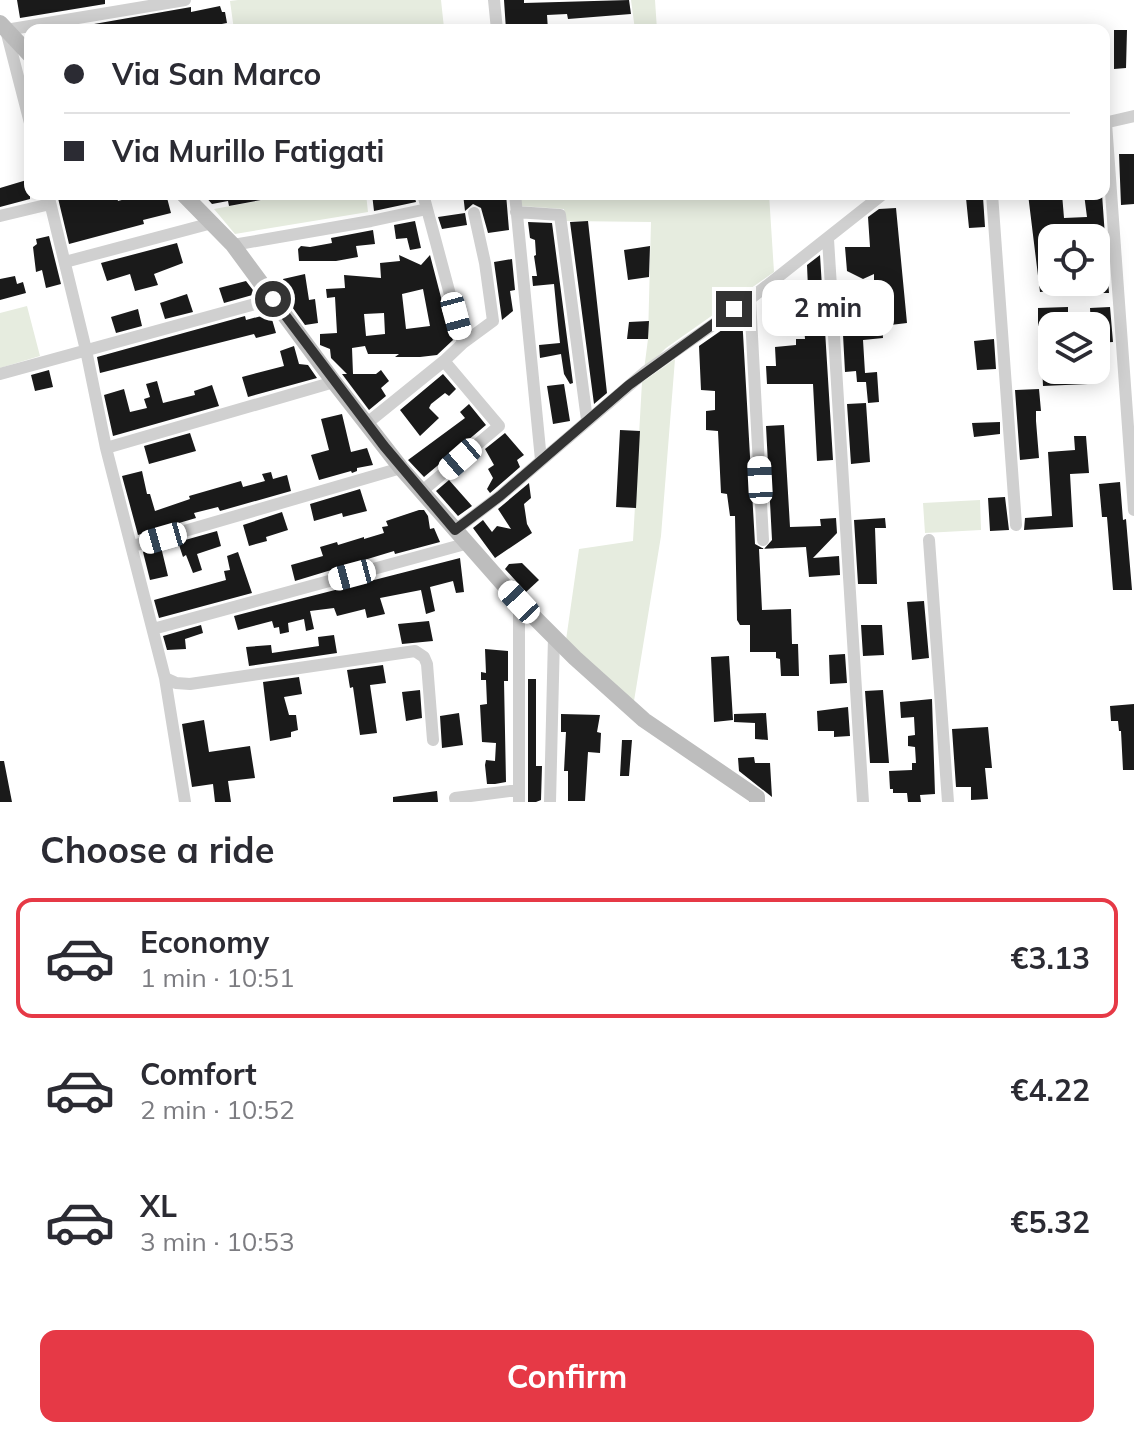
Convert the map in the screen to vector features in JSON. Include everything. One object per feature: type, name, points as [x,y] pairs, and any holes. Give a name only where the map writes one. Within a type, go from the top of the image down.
[{"type":"main road","points":[[3,27],[24,49]]},
{"type":"main road","points":[[189,200],[233,245],[401,468],[519,602],[644,720],[757,800]]},
{"type":"street","points":[[24,102],[3,27],[185,0]]},
{"type":"street","points":[[494,0],[496,24]]},
{"type":"street","points":[[1110,122],[1134,116]]},
{"type":"street","points":[[1110,190],[1134,510]]},
{"type":"street","points":[[0,216],[46,200]]},
{"type":"street","points":[[49,200],[106,448],[165,678],[185,802]]},
{"type":"street","points":[[425,200],[463,343]]},
{"type":"street","points":[[515,200],[541,460]]},
{"type":"street","points":[[455,530],[645,372],[750,299],[876,200]]},
{"type":"street","points":[[992,200],[1016,525]]},
{"type":"street","points":[[233,245],[427,209]]},
{"type":"street","points":[[516,212],[560,215],[587,420]]},
{"type":"street","points":[[366,424],[493,321],[474,213]]},
{"type":"street","points":[[65,262],[212,223]]},
{"type":"street","points":[[828,239],[863,802]]},
{"type":"street","points":[[0,374],[273,299]]},
{"type":"street","points":[[750,299],[763,540]]},
{"type":"street","points":[[421,492],[499,426],[444,361]]},
{"type":"street","points":[[106,448],[334,382]]},
{"type":"street","points":[[133,546],[401,468]]},
{"type":"street","points":[[929,540],[948,802]]},
{"type":"street","points":[[153,629],[465,544]]},
{"type":"street","points":[[456,802],[455,798],[519,796],[519,602]]},
{"type":"street","points":[[550,802],[554,637]]},
{"type":"street","points":[[165,678],[190,684],[415,651],[424,657],[427,664],[433,740]]},
{"type":"shaded area","points":[[441,0],[444,24],[233,24],[230,1]]},
{"type":"shaded area","points":[[631,0],[655,0],[657,24],[634,24]]},
{"type":"shaded area","points":[[263,200],[367,200],[368,212],[235,234],[214,209]]},
{"type":"shaded area","points":[[520,200],[769,200],[774,272],[666,348],[644,370],[648,339],[651,222],[566,221],[564,209],[521,206]]},
{"type":"shaded area","points":[[27,306],[40,356],[0,368],[0,313]]},
{"type":"shaded area","points":[[675,359],[661,536],[634,701],[566,640],[579,549],[633,541],[642,382]]},
{"type":"shaded area","points":[[980,500],[981,530],[925,533],[923,503]]},
{"type":"building","points":[[17,0],[105,0],[105,4],[20,18]]},
{"type":"building","points":[[504,0],[524,0],[524,3],[629,0],[631,14],[568,19],[567,14],[547,15],[548,24],[506,24]]},
{"type":"building","points":[[220,6],[227,23],[94,24],[191,7],[191,12]]},
{"type":"building","points":[[1114,30],[1127,30],[1126,68],[1114,69]]},
{"type":"building","points":[[1119,154],[1134,154],[1134,204],[1121,205]]},
{"type":"building","points":[[24,181],[26,200],[0,207],[0,188]]},
{"type":"building","points":[[58,200],[168,200],[171,213],[143,220],[144,224],[69,244]]},
{"type":"building","points":[[208,200],[261,200],[229,206],[228,201],[212,204]]},
{"type":"building","points":[[373,200],[416,202],[374,211]]},
{"type":"building","points":[[464,200],[506,200],[509,230],[488,233],[481,208],[473,204],[465,211]]},
{"type":"building","points":[[966,200],[983,200],[985,227],[969,228]]},
{"type":"building","points":[[1029,200],[1062,200],[1064,218],[1087,217],[1085,200],[1102,200],[1104,224],[1038,224],[1038,276]]},
{"type":"building","points":[[896,208],[907,323],[882,326],[883,338],[863,340],[865,373],[877,372],[879,402],[868,403],[866,382],[857,382],[856,371],[845,372],[841,297],[874,295],[874,274],[863,279],[847,271],[845,247],[870,247],[868,217],[879,209]]},
{"type":"building","points":[[465,213],[467,225],[442,229],[438,217]]},
{"type":"building","points":[[415,221],[421,248],[410,250],[407,238],[396,239],[394,225]]},
{"type":"building","points":[[588,221],[607,393],[594,404],[570,222]]},
{"type":"building","points":[[528,222],[552,223],[573,383],[570,384],[564,374],[561,354],[540,358],[539,345],[560,343],[554,284],[533,286],[532,276],[537,276],[535,240],[530,238]]},
{"type":"building","points":[[373,230],[375,244],[356,246],[358,257],[336,261],[299,261],[298,249],[301,246],[332,243],[331,238]]},
{"type":"building","points":[[49,236],[61,284],[46,288],[42,270],[36,272],[33,247],[37,244],[36,239]]},
{"type":"building","points":[[177,243],[183,263],[154,274],[158,285],[135,291],[130,274],[107,281],[101,263]]},
{"type":"building","points":[[650,246],[649,277],[628,280],[624,250]]},
{"type":"building","points":[[399,255],[421,265],[430,255],[442,310],[453,340],[437,355],[420,357],[368,354],[365,346],[352,348],[353,374],[376,374],[381,370],[389,381],[381,388],[386,396],[369,410],[342,374],[347,374],[331,358],[330,349],[320,345],[320,334],[337,333],[335,297],[327,298],[326,289],[345,288],[344,275],[381,278],[380,263],[400,261]],"holes":[[[423,289],[430,326],[406,329],[402,294]],[[384,313],[385,334],[366,336],[364,314]]]},
{"type":"building","points":[[820,255],[822,287],[808,288],[807,265]]},
{"type":"building","points":[[512,259],[515,290],[510,291],[513,311],[502,320],[494,262]]},
{"type":"building","points":[[305,274],[309,300],[315,299],[318,323],[305,325],[290,304],[293,299],[285,297],[283,279]]},
{"type":"building","points":[[15,276],[17,284],[23,282],[26,293],[0,300],[0,279]]},
{"type":"building","points":[[246,281],[256,294],[224,303],[219,288]]},
{"type":"building","points":[[187,294],[193,312],[165,319],[160,303]]},
{"type":"building","points":[[1068,307],[1068,312],[1038,312],[1038,308]]},
{"type":"building","points":[[1110,307],[1113,342],[1110,342],[1110,312],[1090,312],[1090,308]]},
{"type":"building","points":[[138,309],[142,326],[116,333],[111,317]]},
{"type":"building","points":[[803,314],[824,314],[833,460],[817,461],[813,384],[767,384],[766,366],[776,366],[775,347],[796,345],[796,339],[805,339]]},
{"type":"building","points":[[245,316],[246,320],[271,316],[276,333],[256,338],[254,334],[100,373],[97,357]]},
{"type":"building","points":[[742,316],[755,544],[764,549],[759,549],[762,610],[791,609],[792,644],[798,644],[799,676],[781,676],[780,659],[776,658],[776,652],[750,652],[750,625],[740,625],[737,620],[735,516],[730,516],[727,494],[721,493],[718,431],[706,430],[706,411],[715,410],[715,391],[701,390],[699,346]]},
{"type":"building","points":[[649,321],[648,339],[627,339],[629,322]]},
{"type":"building","points":[[994,339],[996,369],[977,370],[974,341]]},
{"type":"building","points":[[294,346],[299,364],[308,365],[317,378],[248,397],[242,377],[284,366],[280,351]]},
{"type":"building","points":[[49,370],[53,387],[35,391],[31,375]]},
{"type":"building","points":[[443,374],[456,389],[449,396],[445,393],[431,404],[429,408],[439,418],[420,436],[400,410]]},
{"type":"building","points":[[157,381],[163,403],[195,395],[194,391],[212,385],[219,406],[113,436],[104,395],[124,389],[130,412],[147,408],[144,399],[150,397],[146,384]]},
{"type":"building","points":[[564,384],[570,421],[553,424],[547,386]]},
{"type":"building","points":[[1043,384],[1088,384],[1043,386]]},
{"type":"building","points":[[1039,389],[1041,411],[1036,411],[1036,421],[1039,458],[1020,460],[1015,390]]},
{"type":"building","points":[[866,403],[870,462],[851,464],[847,404]]},
{"type":"building","points":[[469,404],[486,425],[424,477],[408,460],[465,418],[460,412]]},
{"type":"building","points":[[342,414],[351,452],[367,448],[373,465],[319,480],[311,455],[329,450],[321,419]]},
{"type":"building","points":[[1000,422],[1000,434],[974,437],[972,423]]},
{"type":"building","points":[[784,425],[790,527],[821,526],[820,519],[836,518],[837,533],[813,558],[839,556],[840,575],[809,577],[806,547],[764,549],[772,540],[766,426]]},
{"type":"building","points":[[620,430],[640,431],[636,508],[616,507]]},
{"type":"building","points":[[190,433],[196,451],[149,464],[144,446]]},
{"type":"building","points":[[505,433],[524,455],[517,460],[520,467],[490,493],[487,489],[493,478],[488,469],[494,465],[485,449]]},
{"type":"building","points":[[1074,436],[1086,436],[1089,473],[1070,474],[1073,527],[1024,530],[1025,518],[1052,516],[1048,452],[1075,450]]},
{"type":"building","points":[[142,471],[155,511],[190,499],[189,496],[241,481],[243,487],[265,481],[262,474],[271,472],[273,479],[287,475],[291,491],[220,511],[218,507],[194,513],[196,518],[138,535],[122,476]]},
{"type":"building","points":[[449,480],[472,506],[458,516],[436,491]]},
{"type":"building","points":[[1120,482],[1132,590],[1113,590],[1107,517],[1102,517],[1099,484]]},
{"type":"building","points":[[529,483],[531,498],[524,504],[527,524],[532,533],[495,558],[473,528],[483,520],[492,532],[497,526],[511,529],[498,509]]},
{"type":"building","points":[[360,489],[367,511],[343,517],[342,513],[314,521],[310,504]]},
{"type":"building","points":[[1005,497],[1009,530],[990,531],[988,498]]},
{"type":"building","points":[[424,510],[428,516],[430,529],[434,528],[440,542],[395,554],[394,551],[295,581],[291,565],[323,556],[320,547],[384,533],[382,527],[388,526],[386,521]]},
{"type":"building","points":[[282,512],[288,530],[249,546],[243,525]]},
{"type":"building","points":[[885,518],[886,528],[875,528],[877,584],[858,584],[854,520]]},
{"type":"building","points":[[217,531],[221,546],[197,554],[202,570],[193,573],[178,542]]},
{"type":"building","points":[[161,547],[168,576],[150,580],[143,552]]},
{"type":"building","points":[[238,552],[252,593],[159,618],[154,600],[226,580],[224,571],[230,570],[227,556]]},
{"type":"building","points":[[460,558],[464,592],[456,593],[453,581],[430,587],[435,611],[426,614],[421,590],[380,598],[385,614],[367,618],[365,609],[337,616],[334,608],[310,611],[314,629],[306,631],[304,619],[288,623],[289,632],[280,634],[279,627],[274,628],[272,621],[238,630],[234,616]]},
{"type":"building","points":[[522,563],[539,580],[526,592],[505,569],[509,564]]},
{"type":"building","points":[[924,601],[929,658],[912,660],[907,602]]},
{"type":"building","points":[[429,621],[433,641],[402,644],[398,624]]},
{"type":"building","points":[[201,625],[203,633],[185,639],[186,649],[167,650],[163,636]]},
{"type":"building","points":[[861,625],[882,625],[884,655],[863,656]]},
{"type":"building","points":[[334,635],[337,653],[249,666],[246,647],[271,645],[272,653],[319,646],[318,637]]},
{"type":"building","points":[[485,649],[508,651],[508,681],[504,681],[506,782],[495,784],[487,784],[485,765],[486,760],[495,761],[496,743],[482,742],[480,705],[487,704],[486,680],[481,680],[481,672],[486,673]]},
{"type":"building","points":[[845,654],[847,683],[830,684],[829,655]]},
{"type":"building","points":[[729,656],[733,720],[714,722],[711,657]]},
{"type":"building","points":[[383,665],[386,683],[370,685],[377,733],[360,735],[353,687],[350,688],[347,670]]},
{"type":"building","points":[[299,677],[302,694],[284,697],[289,715],[296,715],[298,730],[291,732],[291,737],[270,741],[263,682]]},
{"type":"building","points":[[528,679],[536,679],[536,766],[542,766],[541,800],[536,802],[528,802]]},
{"type":"building","points":[[420,690],[422,718],[406,721],[402,692]]},
{"type":"building","points":[[883,690],[889,763],[870,763],[865,691]]},
{"type":"building","points":[[932,699],[935,794],[920,795],[921,802],[908,802],[907,793],[893,793],[890,789],[889,771],[912,770],[912,763],[916,763],[915,747],[908,746],[908,736],[915,735],[914,717],[901,718],[900,702]]},
{"type":"building","points":[[1134,704],[1134,770],[1123,770],[1121,731],[1118,721],[1111,721],[1110,706]]},
{"type":"building","points":[[848,707],[850,736],[834,737],[834,731],[818,731],[817,711]]},
{"type":"building","points":[[459,713],[463,745],[442,748],[440,716]]},
{"type":"building","points":[[766,713],[768,740],[755,739],[755,723],[734,722],[734,714]]},
{"type":"building","points":[[561,714],[600,715],[597,732],[601,733],[600,753],[588,752],[585,801],[568,801],[568,771],[564,771],[566,732],[561,732]]},
{"type":"building","points":[[204,720],[209,752],[250,746],[255,778],[228,781],[231,802],[215,802],[213,784],[192,787],[182,724]]},
{"type":"building","points":[[988,727],[992,768],[985,768],[988,799],[971,800],[971,787],[956,787],[952,729]]},
{"type":"building","points":[[622,740],[632,740],[629,776],[620,776]]},
{"type":"building","points":[[754,757],[755,763],[770,763],[772,797],[739,771],[738,758]]},
{"type":"building","points":[[0,761],[4,761],[12,802],[0,802]]},
{"type":"building","points":[[437,791],[438,802],[393,802],[393,797]]},
{"type":"route","points":[[273,299],[401,468],[455,530],[500,496],[645,372],[734,309]]}]
